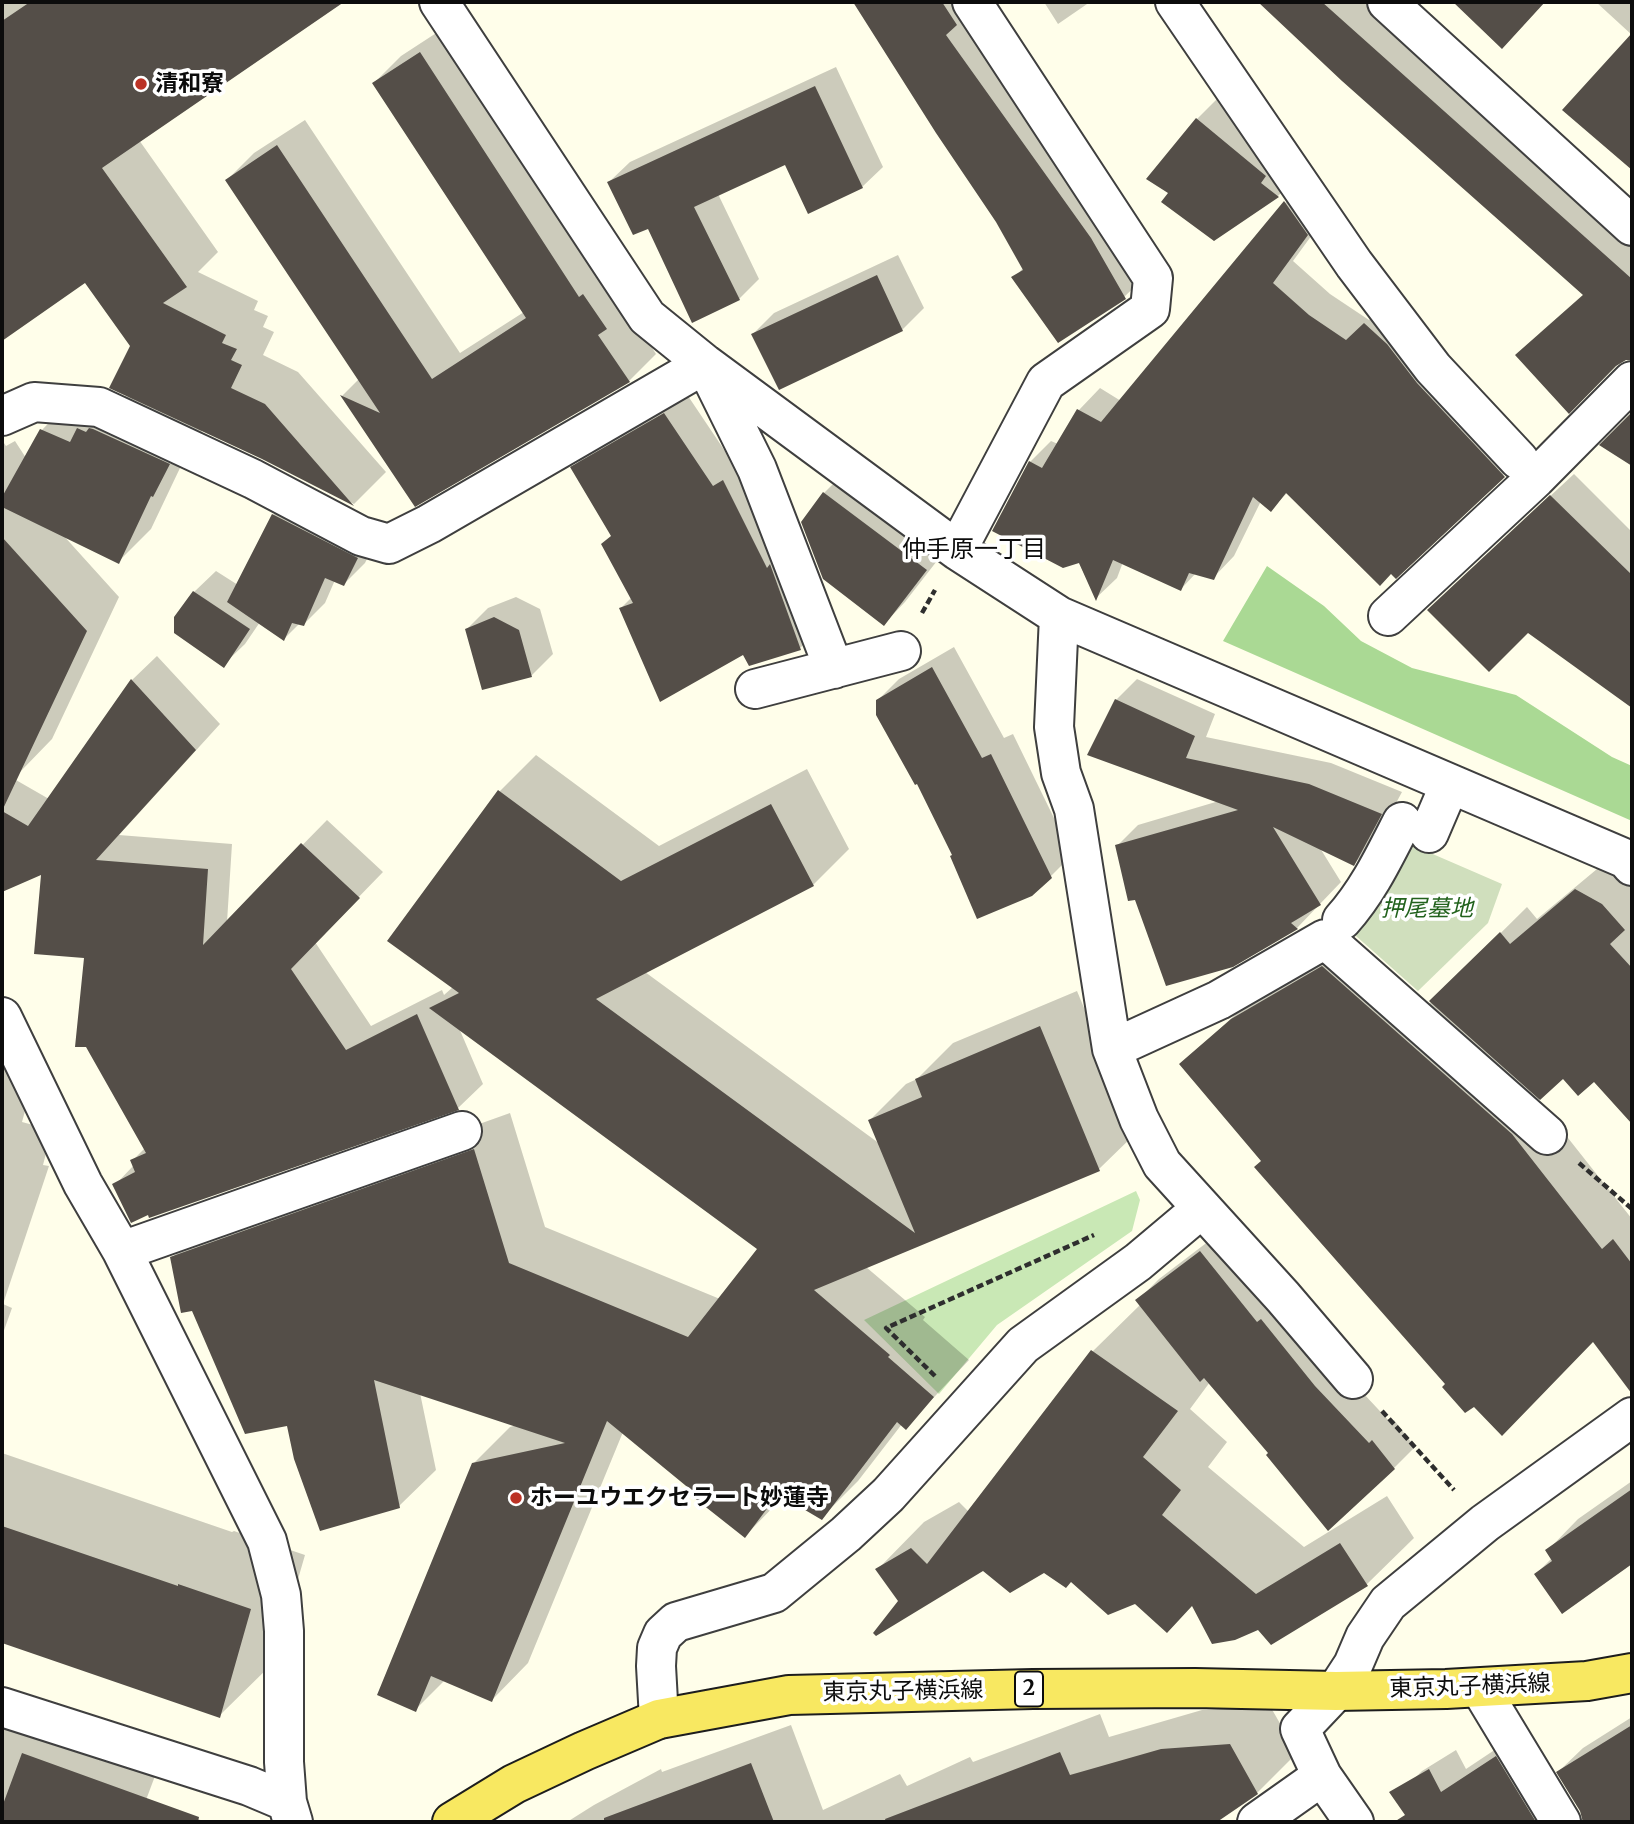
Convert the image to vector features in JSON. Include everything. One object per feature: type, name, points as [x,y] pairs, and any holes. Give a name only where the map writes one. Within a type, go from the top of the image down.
[{"type":"main road","name":"東京丸子横浜線","points":[[452,1822],[514,1784],[659,1719],[789,1695],[910,1691],[1336,1691],[1480,1688],[1587,1681],[1632,1674]]},
{"type":"street","points":[[439,2],[647,317],[705,364],[957,550],[1059,615],[1626,859],[1632,866]]},
{"type":"street","points":[[957,550],[1046,382],[1150,309],[1153,278],[972,2]]},
{"type":"street","points":[[1387,2],[1632,226]]},
{"type":"street","points":[[1186,6],[1354,264],[1425,358],[1537,459]]},
{"type":"street","points":[[2,416],[34,402],[99,407],[253,479],[361,536],[389,544],[429,524],[705,364]]},
{"type":"street","points":[[705,364],[757,470],[834,669]]},
{"type":"street","points":[[1388,616],[1537,459],[1632,381]]},
{"type":"street","points":[[1059,615],[1054,727],[1061,772],[1074,809],[1112,1049],[1139,1119],[1162,1164],[1283,1297],[1353,1379]]},
{"type":"street","points":[[755,689],[901,652]]},
{"type":"street","points":[[1342,920],[1377,871],[1450,784]]},
{"type":"street","points":[[1112,1049],[1219,1000],[1325,939],[1547,1135]]},
{"type":"street","points":[[2,1017],[83,1184],[122,1251],[267,1541],[281,1595],[284,1631],[284,1762],[290,1812]]},
{"type":"street","points":[[122,1251],[462,1131]]},
{"type":"street","points":[[659,1719],[656,1666],[657,1648],[663,1634],[676,1622],[774,1593],[846,1534],[888,1495],[1023,1345],[1138,1262],[1201,1209]]},
{"type":"street","points":[[1354,1822],[1322,1776],[1300,1729],[1336,1691],[1353,1665],[1365,1637],[1388,1603],[1485,1523],[1632,1417]]},
{"type":"street","points":[[1480,1688],[1561,1822]]},
{"type":"street","points":[[2,1707],[249,1786],[290,1812]]},
{"type":"street","points":[[1257,1822],[1322,1776]]},
{"type":"path","points":[[901,652],[957,550]]},
{"type":"path","points":[[1547,1135],[1632,1209]]},
{"type":"path","points":[[968,1408],[886,1328],[1107,1229],[1138,1262]]},
{"type":"path","points":[[1353,1379],[1485,1523]]},
{"type":"green space","points":[[1267,566],[1324,606],[1361,641],[1412,668],[1516,695],[1612,757],[1632,766],[1632,821],[1223,641]]},
{"type":"green space","name":"押尾墓地","points":[[1405,842],[1502,884],[1488,923],[1418,991],[1347,928]]},
{"type":"green space","points":[[1136,1191],[1140,1200],[1132,1231],[997,1325],[939,1394],[864,1320]]},
{"type":"building","points":[[30,2],[344,2],[102,168],[187,287],[163,303],[226,335],[222,343],[237,349],[231,360],[242,365],[231,388],[265,404],[354,506],[262,459],[109,388],[130,346],[85,283],[2,341],[2,21]]},
{"type":"building","points":[[853,2],[942,2],[957,25],[946,35],[1091,238],[1126,299],[1058,343],[1011,277],[1023,270],[996,222]]},
{"type":"building","points":[[1258,2],[1322,2],[1632,279],[1632,360],[1626,360],[1616,366],[1569,414],[1515,355],[1583,295],[1342,81]]},
{"type":"building","points":[[1453,2],[1545,2],[1502,49]]},
{"type":"building","points":[[1632,33],[1632,170],[1562,110]]},
{"type":"building","points":[[420,52],[579,297],[583,294],[607,329],[598,335],[630,382],[415,507],[340,395],[380,413],[225,180],[277,145],[432,379],[526,318],[372,83]]},
{"type":"building","points":[[815,86],[863,188],[808,214],[785,165],[694,207],[740,300],[692,323],[648,229],[633,235],[607,182]]},
{"type":"building","points":[[1196,118],[1266,176],[1261,183],[1279,197],[1214,241],[1161,202],[1168,193],[1146,179]]},
{"type":"building","points":[[1284,201],[1308,235],[1273,283],[1309,315],[1346,340],[1364,323],[1387,344],[1417,383],[1505,477],[1396,579],[1391,574],[1380,586],[1286,493],[1271,512],[1253,497],[1214,580],[1189,573],[1181,591],[1113,560],[1096,601],[1079,563],[1063,568],[992,531],[1029,461],[1042,468],[1077,409],[1101,422]]},
{"type":"building","points":[[877,275],[903,331],[779,390],[751,334]]},
{"type":"building","points":[[1632,412],[1632,466],[1599,445]]},
{"type":"building","points":[[664,413],[713,486],[723,480],[767,568],[770,564],[801,650],[749,666],[743,655],[660,702],[619,608],[633,603],[601,544],[611,536],[570,467]]},
{"type":"building","points":[[77,428],[86,432],[89,428],[93,429],[170,464],[153,497],[151,496],[119,564],[2,507],[2,497],[40,429],[70,442]]},
{"type":"building","points":[[823,492],[927,570],[884,626],[823,579],[801,522]]},
{"type":"building","points":[[1550,495],[1632,575],[1632,708],[1528,633],[1489,672],[1427,610]]},
{"type":"building","points":[[272,514],[358,558],[344,586],[325,578],[304,626],[292,623],[284,641],[227,602]]},
{"type":"building","points":[[2,537],[87,631],[2,811]]},
{"type":"building","points":[[193,591],[250,629],[224,668],[174,633],[174,617]]},
{"type":"building","points":[[494,617],[519,630],[532,677],[482,690],[465,629]]},
{"type":"building","points":[[932,667],[982,758],[991,754],[1052,878],[1032,896],[977,919],[950,856],[952,855],[917,784],[915,785],[876,715],[876,700]]},
{"type":"building","points":[[131,679],[196,750],[96,860],[208,869],[203,945],[301,843],[360,898],[291,969],[346,1050],[417,1014],[459,1110],[131,1223],[112,1184],[135,1172],[130,1160],[146,1153],[86,1047],[75,1047],[84,958],[34,954],[41,875],[2,892],[2,811],[28,826]]},
{"type":"building","points":[[1115,699],[1195,736],[1186,758],[1309,784],[1382,814],[1354,866],[1273,827],[1321,905],[1291,923],[1298,929],[1233,967],[1166,986],[1135,900],[1128,901],[1115,845],[1238,810],[1087,755]]},
{"type":"building","points":[[498,790],[621,881],[771,804],[814,886],[596,999],[915,1233],[868,1120],[922,1097],[915,1079],[1040,1026],[1100,1171],[814,1290],[934,1397],[906,1430],[897,1422],[822,1520],[778,1494],[745,1538],[688,1493],[691,1490],[607,1421],[492,1702],[431,1676],[416,1712],[377,1695],[472,1463],[565,1443],[374,1380],[400,1508],[320,1531],[294,1459],[287,1426],[245,1434],[192,1311],[181,1313],[170,1257],[474,1149],[509,1263],[688,1337],[757,1249],[429,1008],[459,993],[387,941]]},
{"type":"building","points":[[1575,889],[1602,904],[1625,930],[1610,944],[1632,968],[1632,1124],[1594,1082],[1578,1096],[1563,1079],[1540,1100],[1429,1001],[1500,932],[1510,944]]},
{"type":"building","points":[[1322,966],[1512,1134],[1602,1249],[1613,1239],[1632,1264],[1632,1394],[1593,1342],[1502,1436],[1474,1407],[1465,1413],[1442,1387],[1445,1384],[1254,1167],[1261,1161],[1179,1064],[1231,1019]]},
{"type":"building","points":[[1200,1251],[1257,1322],[1261,1319],[1315,1386],[1369,1443],[1372,1440],[1395,1469],[1328,1531],[1266,1455],[1268,1453],[1204,1378],[1200,1382],[1135,1300]]},
{"type":"building","points":[[1091,1350],[1178,1411],[1143,1457],[1181,1490],[1162,1515],[1256,1594],[1340,1543],[1368,1586],[1271,1645],[1258,1630],[1235,1640],[1212,1644],[1192,1606],[1167,1633],[1135,1604],[1108,1615],[1071,1582],[1066,1588],[1044,1573],[1010,1593],[983,1571],[876,1636],[873,1633],[898,1601],[875,1569],[911,1548],[927,1564]]},
{"type":"building","points":[[1632,1489],[1632,1564],[1562,1614],[1534,1574],[1552,1561],[1545,1550]]},
{"type":"building","points":[[2,1526],[251,1609],[220,1718],[2,1643]]},
{"type":"building","points":[[1632,1725],[1632,1822],[1583,1822],[1580,1811],[1556,1772]]},
{"type":"building","points":[[1230,1744],[1258,1794],[1217,1822],[886,1822],[885,1819],[1060,1752],[1070,1775],[1161,1749]]},
{"type":"building","points":[[22,1753],[199,1817],[198,1822],[2,1822],[2,1807]]},
{"type":"building","points":[[1496,1756],[1536,1822],[1394,1822],[1405,1815],[1389,1792],[1429,1769],[1441,1792]]},
{"type":"building","points":[[751,1763],[774,1822],[604,1822],[604,1818]]},
{"type":"place","name":"清和寮","points":[[141,84]]},
{"type":"place","name":"ホーユウエクセラート妙蓮寺","points":[[516,1498]]},
{"type":"district","name":"仲手原一丁目","points":[[974,550]]}]
